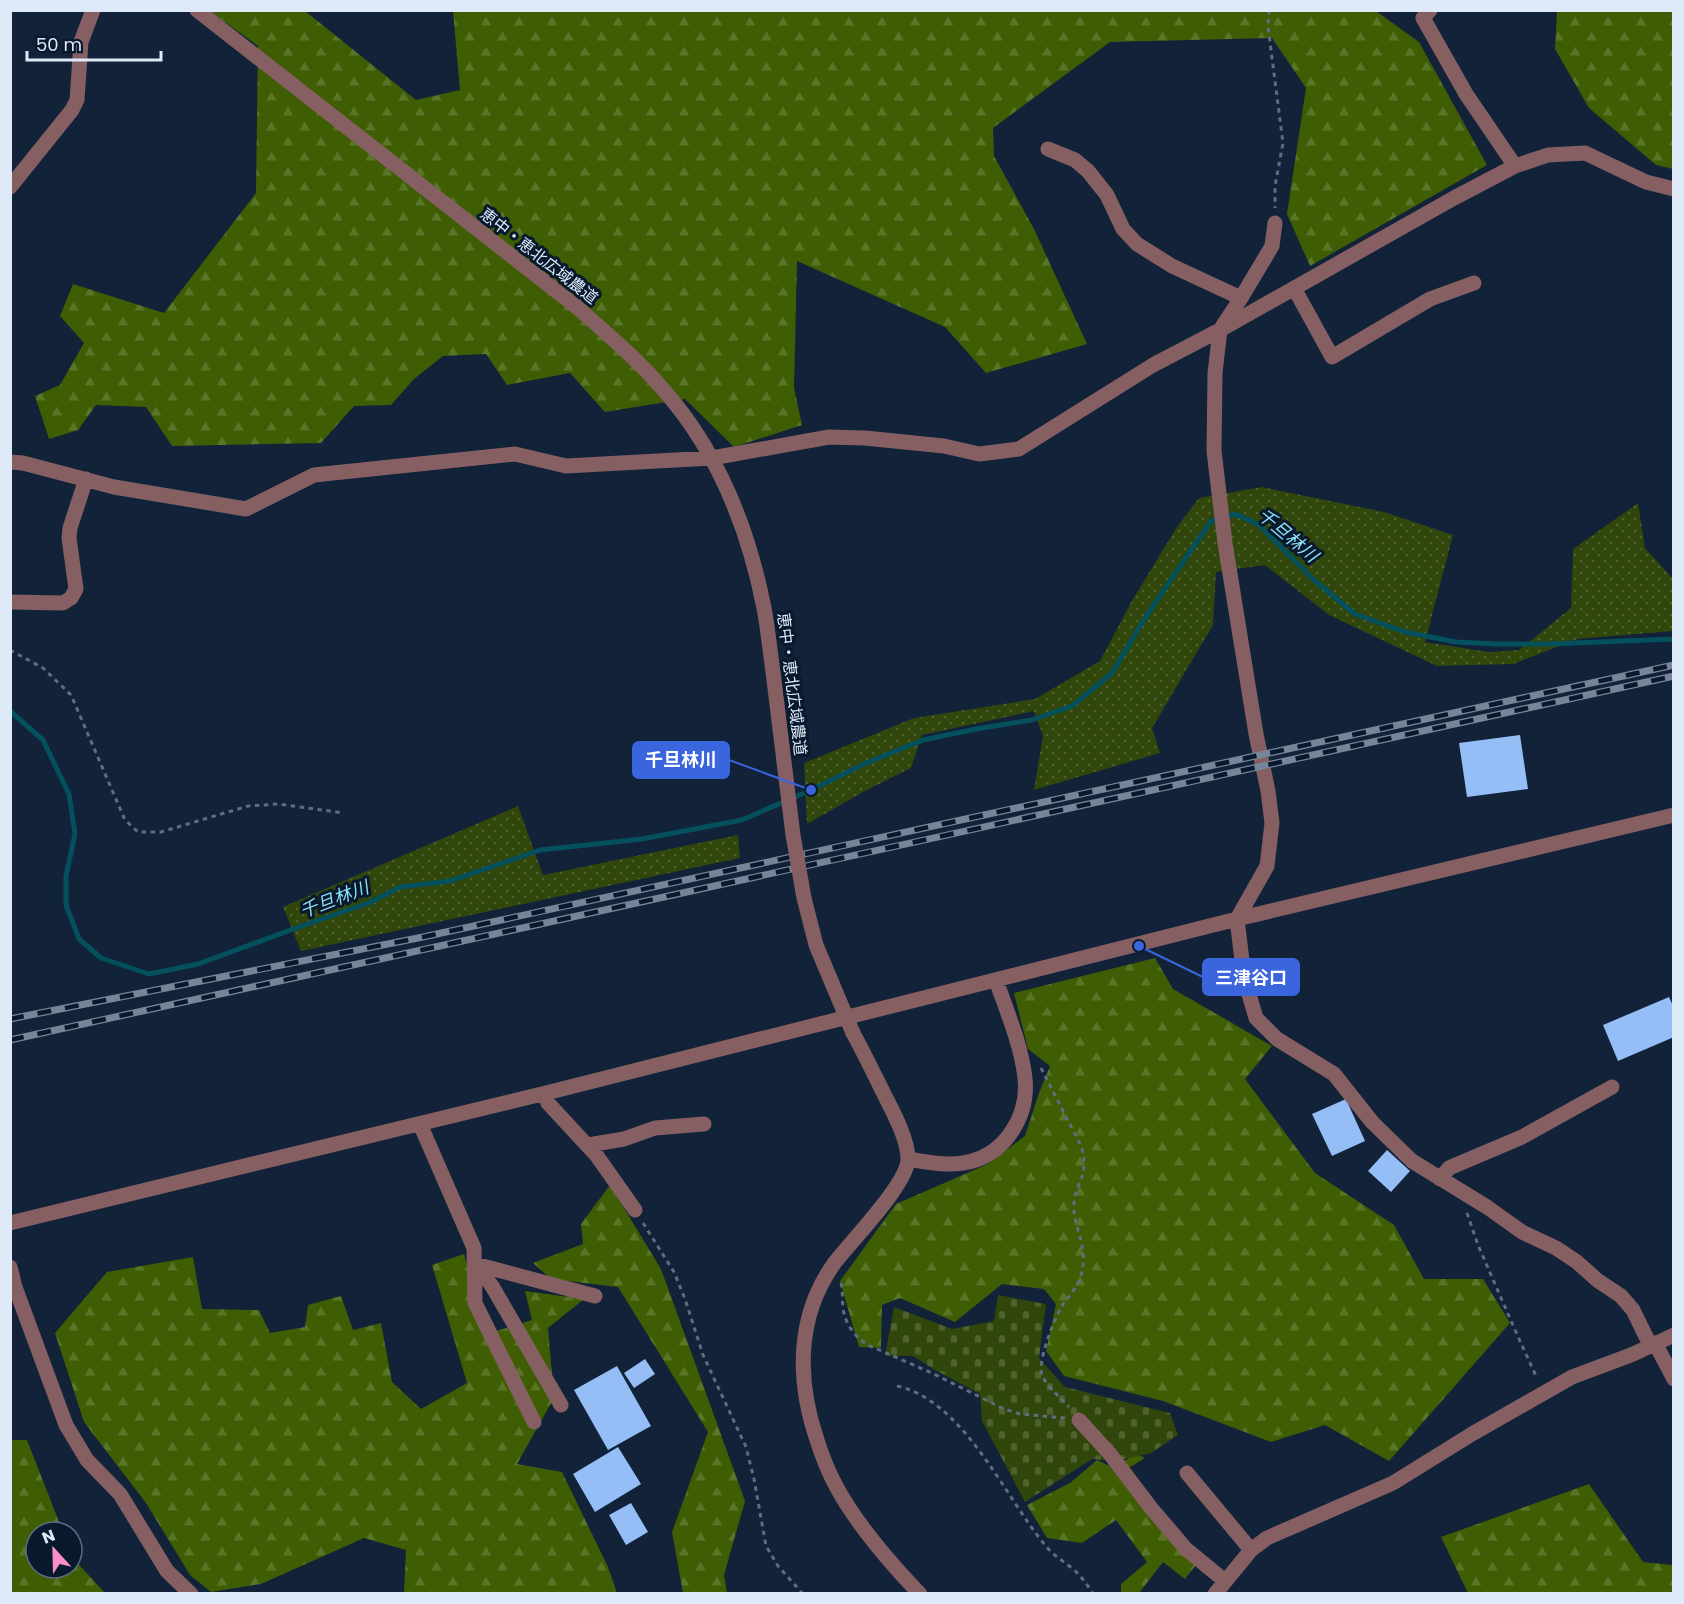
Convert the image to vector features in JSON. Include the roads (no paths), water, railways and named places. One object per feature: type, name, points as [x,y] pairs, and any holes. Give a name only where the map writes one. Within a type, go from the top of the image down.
[{"type":"street","points":[[10,187],[72,110],[77,100],[81,42],[93,10]]},
{"type":"street","name":"恵中・恵北広域農道","points":[[197,10],[587,316],[630,354],[663,388],[712,458],[739,516],[765,610],[793,835],[804,898],[816,945],[853,1033],[900,1126],[908,1159]]},
{"type":"street","points":[[1430,10],[1423,18],[1466,94],[1515,166]]},
{"type":"street","points":[[1048,149],[1075,160],[1088,171],[1107,195],[1123,229],[1137,244],[1172,266],[1241,298]]},
{"type":"street","points":[[10,462],[114,487],[246,509],[314,474],[515,454],[566,465],[712,458],[829,437],[865,438],[944,446],[979,454],[1019,449],[1153,365],[1515,166],[1548,155],[1584,153],[1646,182],[1674,189]]},
{"type":"street","points":[[1275,224],[1272,246],[1220,330],[1215,373],[1214,451],[1225,543],[1272,823],[1268,866],[1237,919],[1244,977],[1256,1018],[1277,1040],[1334,1074],[1372,1122],[1412,1161],[1522,1232],[1556,1248],[1621,1296],[1634,1311],[1674,1379]]},
{"type":"street","points":[[1294,288],[1332,357],[1430,299],[1473,283]]},
{"type":"street","points":[[10,602],[63,603],[71,598],[76,589],[69,538],[70,528],[86,480]]},
{"type":"street","points":[[10,1222],[546,1093],[1237,919],[1674,815]]},
{"type":"street","points":[[920,1593],[875,1545],[847,1505],[825,1464],[811,1422],[803,1381],[804,1342],[812,1306],[820,1287],[829,1272],[900,1182],[908,1159],[942,1164],[965,1163],[984,1156],[998,1147],[1019,1121],[1024,1103],[1025,1080],[1022,1059],[996,980]]},
{"type":"street","points":[[1440,1179],[1449,1168],[1522,1137],[1612,1087]]},
{"type":"street","points":[[546,1093],[548,1103],[597,1156],[635,1210]]},
{"type":"street","points":[[420,1124],[474,1248],[475,1303],[534,1422]]},
{"type":"street","points":[[588,1146],[624,1139],[655,1128],[704,1124]]},
{"type":"street","points":[[475,1264],[595,1296]]},
{"type":"street","points":[[475,1264],[492,1286],[561,1405]]},
{"type":"street","points":[[10,1267],[15,1287],[66,1425],[87,1460],[120,1494],[167,1571],[191,1593]]},
{"type":"street","points":[[1215,1593],[1251,1550],[1266,1538],[1393,1483],[1472,1434],[1572,1377],[1631,1355],[1674,1335]]},
{"type":"street","points":[[1079,1420],[1110,1454],[1150,1509],[1186,1549],[1226,1581]]},
{"type":"street","points":[[1187,1473],[1251,1550]]},
{"type":"waterway","name":"千旦林川","points":[[10,711],[43,740],[69,794],[75,834],[66,876],[66,905],[79,939],[101,958],[149,974],[198,964],[371,902],[400,887],[450,881],[540,850],[642,839],[742,820],[866,763],[923,740],[1032,720],[1072,706],[1112,673],[1145,618],[1211,521],[1236,514],[1259,525],[1314,580],[1355,614],[1405,632],[1456,642],[1497,644],[1674,639]]},
{"type":"railway","points":[[10,1019],[423,937],[1674,665]]},
{"type":"railway","points":[[10,1040],[1674,676]]},
{"type":"place","name":"千旦林川","points":[[811,790]]},
{"type":"place","name":"三津谷口","points":[[1139,946]]}]
